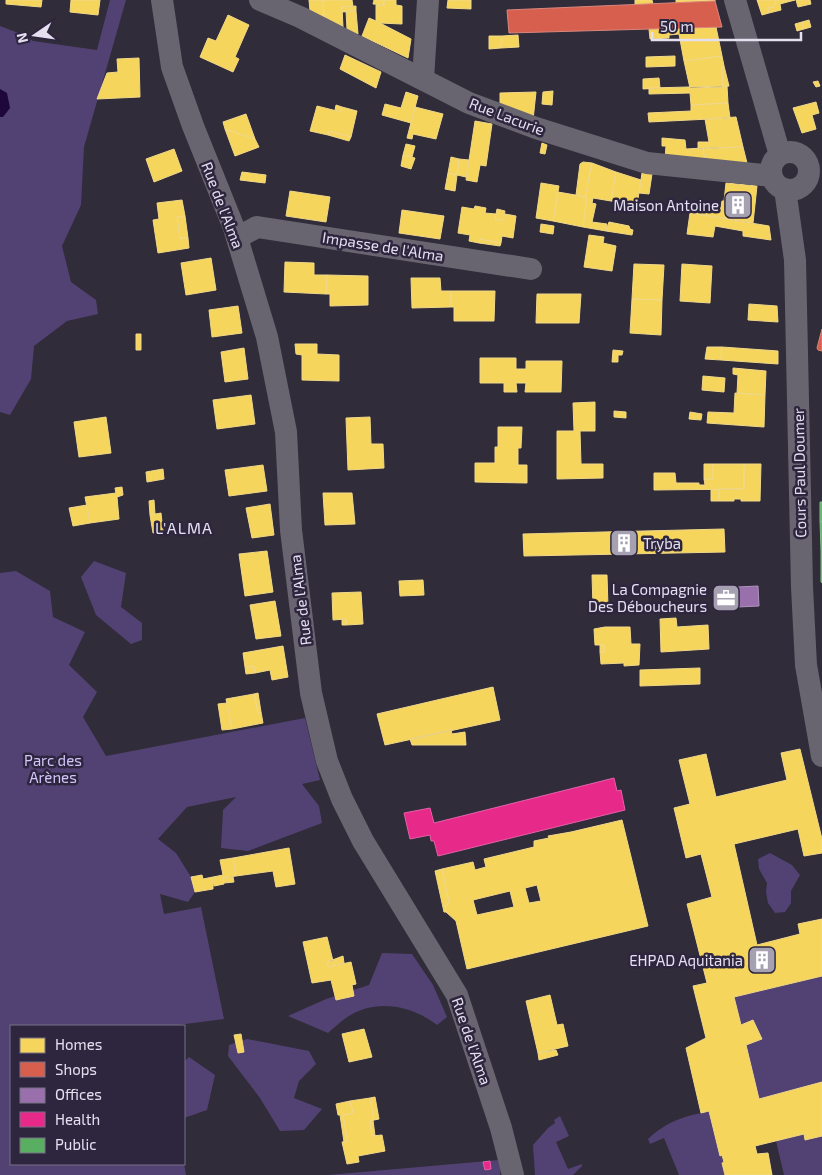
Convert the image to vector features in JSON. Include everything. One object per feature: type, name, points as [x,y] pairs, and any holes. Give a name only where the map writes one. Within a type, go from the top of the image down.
[{"type":"street","name":"Rue de l'Alma","points":[[162,0],[172,67],[192,126],[237,238],[267,337],[286,432],[291,530],[311,692],[327,761],[342,799],[363,840],[458,995],[501,1128],[513,1175]]},
{"type":"street","name":"Rue Lacurie","points":[[260,0],[300,17],[470,103],[536,128],[647,163],[779,183]]},
{"type":"street","points":[[424,79],[428,0]]},
{"type":"street","points":[[735,0],[780,155]]},
{"type":"street","points":[[791,152],[797,154],[806,162],[815,174],[807,179],[804,184],[793,190],[779,183],[772,166],[780,155],[791,152]]},
{"type":"street","name":"Cours Paul Doumer","points":[[779,183],[795,260],[802,586],[806,665],[822,756]]},
{"type":"street","name":"Impasse de l'Alma","points":[[237,238],[257,227],[531,269]]},
{"type":"green space","points":[[110,0],[126,0],[84,147],[81,205],[62,246],[71,282],[96,300],[98,314],[67,321],[34,346],[31,379],[10,415],[0,412],[0,26],[33,41],[97,50]]},
{"type":"green space","points":[[94,561],[126,573],[121,607],[142,623],[142,640],[131,644],[96,615],[81,577]]},
{"type":"green space","name":"Parc des Arènes","points":[[16,571],[50,591],[53,617],[85,632],[69,665],[97,692],[83,717],[106,756],[305,718],[320,780],[302,784],[319,806],[322,823],[248,851],[221,848],[223,810],[236,797],[187,807],[158,839],[176,853],[191,877],[195,892],[188,902],[160,894],[164,914],[201,907],[224,1019],[178,1025],[10,1025],[10,1165],[184,1165],[186,1175],[0,1175],[0,573]]},
{"type":"green space","points":[[770,853],[792,865],[800,875],[791,891],[791,903],[785,912],[775,913],[768,903],[767,883],[759,869],[758,859]]},
{"type":"green space","points":[[382,953],[412,954],[433,985],[447,1017],[437,1025],[416,1013],[393,1006],[381,1006],[357,1012],[328,1033],[288,1016],[326,999],[369,985]]},
{"type":"green space","points":[[822,976],[822,1082],[759,1099],[746,1045],[762,1039],[741,1025],[734,997]]},
{"type":"green space","points":[[247,1039],[309,1051],[316,1064],[299,1081],[294,1098],[322,1109],[304,1130],[280,1131],[260,1098],[228,1056],[229,1045]]},
{"type":"green space","points":[[189,1057],[215,1075],[207,1110],[185,1118],[185,1061]]},
{"type":"green space","points":[[709,1111],[720,1155],[722,1155],[724,1162],[722,1163],[725,1175],[679,1175],[664,1138],[650,1144],[648,1139],[663,1127],[677,1120]]},
{"type":"green space","points":[[560,1116],[569,1136],[556,1142],[568,1169],[582,1164],[582,1166],[573,1175],[535,1175],[533,1145],[555,1123],[554,1120]]},
{"type":"green space","points":[[804,1134],[805,1140],[822,1136],[822,1175],[784,1175],[776,1141]]},
{"type":"green space","points":[[499,1160],[500,1175],[328,1175]]},
{"type":"shaded area","points":[[0,89],[7,93],[10,108],[3,117],[0,117]]},
{"type":"building: Homes","points":[[6,0],[42,0],[41,7],[6,4]]},
{"type":"building: Homes","points":[[71,0],[100,0],[98,15],[70,12]]},
{"type":"building: Homes","points":[[309,0],[323,0],[324,17],[310,11]]},
{"type":"building: Homes","points":[[323,0],[352,0],[353,6],[342,7],[343,27],[324,17]]},
{"type":"building: Homes","points":[[374,0],[384,0],[384,5],[373,4]]},
{"type":"building: Homes","points":[[384,0],[396,0],[396,5],[402,6],[402,24],[380,23],[411,39],[408,58],[362,36],[369,18],[376,21],[376,5],[384,5]]},
{"type":"building: Homes","points":[[448,0],[471,0],[471,9],[447,8]]},
{"type":"building: Homes","points":[[635,0],[652,0],[653,4],[635,5]]},
{"type":"building: Homes","points":[[676,0],[715,0],[715,1],[676,3]]},
{"type":"building: Homes","points":[[757,0],[775,0],[776,4],[773,5],[774,7],[768,8],[769,13],[762,15]]},
{"type":"building: Homes","points":[[775,0],[795,0],[780,4],[781,10],[769,13],[768,8],[774,7],[773,5],[776,4]]},
{"type":"building: Homes","points":[[796,0],[810,0],[811,4],[798,7]]},
{"type":"building: Homes","points":[[356,6],[356,11],[342,12],[342,7]]},
{"type":"building: Homes","points":[[346,11],[356,11],[358,34],[347,29]]},
{"type":"building: Homes","points":[[228,15],[249,25],[235,57],[239,59],[233,72],[200,57],[208,38],[216,41]]},
{"type":"building: Homes","points":[[809,20],[811,27],[804,29],[802,22]]},
{"type":"building: Homes","points":[[802,22],[804,29],[797,31],[795,24]]},
{"type":"building: Homes","points":[[716,27],[722,56],[684,61],[679,34],[669,35],[669,38],[650,39],[649,29]]},
{"type":"building: Homes","points":[[518,35],[519,47],[501,48],[502,36]]},
{"type":"building: Homes","points":[[489,36],[502,36],[501,48],[489,49]]},
{"type":"building: Homes","points":[[345,55],[381,72],[376,88],[340,69]]},
{"type":"building: Homes","points":[[675,56],[675,66],[646,67],[646,57]]},
{"type":"building: Homes","points":[[722,56],[724,66],[722,67],[723,87],[690,88],[684,61]]},
{"type":"building: Homes","points":[[139,58],[140,97],[97,99],[107,73],[118,72],[117,59]]},
{"type":"building: Homes","points":[[724,66],[729,86],[723,87],[722,67]]},
{"type":"building: Homes","points":[[659,78],[660,88],[643,89],[643,79]]},
{"type":"building: Homes","points":[[818,81],[820,86],[816,87],[813,82]]},
{"type":"building: Homes","points":[[727,86],[728,103],[691,105],[690,93],[649,94],[649,88]]},
{"type":"building: Homes","points":[[553,91],[552,105],[542,104],[543,92]]},
{"type":"building: Homes","points":[[406,92],[418,96],[411,123],[382,115],[385,104],[401,108]]},
{"type":"building: Homes","points":[[536,92],[533,120],[500,107],[500,93]]},
{"type":"building: Homes","points":[[816,102],[819,113],[812,115],[816,129],[802,133],[793,108]]},
{"type":"building: Homes","points":[[728,103],[730,118],[649,122],[648,113],[691,111],[691,105]]},
{"type":"building: Homes","points":[[336,105],[342,107],[341,112],[335,110]]},
{"type":"building: Homes","points":[[317,106],[341,112],[342,107],[357,111],[351,137],[329,131],[328,135],[310,131]]},
{"type":"building: Homes","points":[[415,107],[443,114],[436,139],[413,134],[412,139],[407,138]]},
{"type":"building: Homes","points":[[246,114],[255,139],[225,129],[223,122]]},
{"type":"building: Homes","points":[[736,117],[743,147],[698,149],[698,142],[709,142],[705,119]]},
{"type":"building: Homes","points":[[475,121],[492,124],[486,166],[480,165],[477,182],[466,180]]},
{"type":"building: Homes","points":[[225,129],[255,139],[259,147],[235,156]]},
{"type":"building: Homes","points":[[329,131],[351,137],[349,141],[328,135]]},
{"type":"building: Homes","points":[[662,138],[685,140],[686,149],[703,148],[705,163],[665,159],[666,146],[662,146]]},
{"type":"building: Homes","points":[[542,143],[547,145],[545,154],[540,153]]},
{"type":"building: Homes","points":[[406,144],[415,146],[412,157],[403,155]]},
{"type":"building: Homes","points":[[743,147],[748,167],[705,163],[703,148]]},
{"type":"building: Homes","points":[[174,149],[182,171],[154,182],[146,159]]},
{"type":"building: Homes","points":[[403,155],[415,158],[411,169],[401,166]]},
{"type":"building: Homes","points":[[451,157],[459,159],[457,175],[448,173]]},
{"type":"building: Homes","points":[[459,159],[469,160],[466,177],[457,175]]},
{"type":"building: Homes","points":[[583,162],[592,163],[585,197],[576,195],[580,164]]},
{"type":"building: Homes","points":[[592,163],[616,172],[611,201],[593,198],[592,203],[596,204],[592,222],[607,224],[606,231],[583,227],[587,197],[585,197]]},
{"type":"building: Homes","points":[[242,172],[266,175],[265,183],[240,180]]},
{"type":"building: Homes","points":[[616,172],[641,180],[637,205],[611,201]]},
{"type":"building: Homes","points":[[448,173],[457,175],[455,191],[445,189]]},
{"type":"building: Homes","points":[[642,173],[652,174],[649,194],[639,193]]},
{"type":"building: Homes","points":[[541,183],[559,186],[553,221],[536,218]]},
{"type":"building: Homes","name":"Maison Antoine","points":[[726,183],[757,186],[753,223],[690,213],[690,208],[720,211],[722,201],[724,201]]},
{"type":"building: Homes","points":[[290,191],[330,197],[326,222],[286,216]]},
{"type":"building: Homes","points":[[558,192],[587,197],[583,227],[553,221]]},
{"type":"building: Homes","points":[[182,200],[185,216],[177,217],[180,238],[188,238],[189,248],[158,253],[153,220],[159,219],[157,203]]},
{"type":"building: Homes","points":[[475,206],[486,208],[485,213],[496,214],[495,219],[503,220],[505,214],[516,216],[513,238],[502,236],[501,243],[480,239],[479,243],[469,241],[470,235],[458,233],[462,207],[474,209]]},
{"type":"building: Homes","points":[[497,209],[505,211],[503,220],[495,219]]},
{"type":"building: Homes","points":[[402,210],[444,216],[440,239],[399,233]]},
{"type":"building: Homes","points":[[690,213],[769,226],[771,240],[743,236],[743,231],[715,226],[713,237],[687,234]]},
{"type":"building: Homes","points":[[185,216],[188,238],[180,238],[177,217]]},
{"type":"building: Homes","points":[[609,222],[629,226],[633,230],[632,235],[606,231]]},
{"type":"building: Homes","points":[[541,224],[554,226],[553,234],[540,232]]},
{"type":"building: Homes","points":[[589,235],[604,237],[603,243],[616,246],[612,271],[584,267]]},
{"type":"building: Homes","points":[[480,239],[501,243],[500,246],[479,243]]},
{"type":"building: Homes","points":[[211,258],[216,290],[186,295],[181,263]]},
{"type":"building: Homes","points":[[285,262],[314,263],[314,275],[327,275],[326,294],[284,292]]},
{"type":"building: Homes","points":[[634,264],[664,265],[662,300],[632,299]]},
{"type":"building: Homes","points":[[682,264],[712,266],[710,303],[680,301]]},
{"type":"building: Homes","points":[[327,275],[368,276],[368,305],[330,306],[330,294],[326,294]]},
{"type":"building: Homes","points":[[411,278],[440,278],[441,291],[451,291],[451,307],[412,308]]},
{"type":"building: Homes","points":[[451,291],[495,291],[494,321],[454,321],[454,307],[451,307]]},
{"type":"building: Homes","points":[[537,294],[581,294],[579,323],[536,323]]},
{"type":"building: Homes","points":[[632,299],[662,300],[661,335],[630,333]]},
{"type":"building: Homes","points":[[749,304],[777,306],[778,322],[748,320]]},
{"type":"building: Homes","points":[[238,306],[242,333],[212,337],[209,310]]},
{"type":"building: Homes","points":[[136,334],[141,334],[141,350],[136,350]]},
{"type":"building: Homes","points":[[295,344],[317,344],[317,354],[339,355],[339,381],[302,380],[302,355],[296,354]]},
{"type":"building: Homes","points":[[707,347],[722,347],[721,360],[705,359]]},
{"type":"building: Homes","points":[[722,347],[778,351],[778,364],[721,360]]},
{"type":"building: Homes","points":[[244,348],[248,379],[225,382],[221,352]]},
{"type":"building: Homes","points":[[613,350],[623,351],[622,355],[618,355],[618,362],[612,362]]},
{"type":"building: Homes","points":[[480,358],[516,358],[516,369],[526,369],[526,361],[562,361],[561,392],[525,392],[526,383],[516,383],[517,392],[504,392],[504,383],[480,383]]},
{"type":"building: Homes","points":[[733,368],[766,371],[765,395],[737,393],[738,375],[733,374]]},
{"type":"building: Homes","points":[[703,376],[725,378],[724,392],[702,390]]},
{"type":"building: Homes","points":[[735,393],[765,395],[764,427],[707,423],[708,412],[734,413]]},
{"type":"building: Homes","points":[[251,395],[255,424],[217,429],[213,400]]},
{"type":"building: Homes","points":[[595,402],[595,431],[580,431],[581,464],[603,464],[603,478],[557,479],[557,431],[574,431],[573,403]]},
{"type":"building: Homes","points":[[614,411],[626,412],[626,418],[614,417]]},
{"type":"building: Homes","points":[[690,412],[702,414],[701,420],[689,419]]},
{"type":"building: Homes","points":[[106,417],[111,453],[79,457],[74,422]]},
{"type":"building: Homes","points":[[370,417],[371,444],[383,444],[384,468],[348,470],[346,418]]},
{"type":"building: Homes","points":[[498,427],[522,427],[521,448],[518,448],[518,465],[527,465],[527,483],[475,482],[475,463],[495,463],[495,447],[498,447]]},
{"type":"building: Homes","points":[[704,464],[713,464],[713,479],[704,479]]},
{"type":"building: Homes","points":[[713,464],[744,464],[744,489],[654,490],[654,473],[675,473],[676,483],[699,483],[699,485],[705,485],[704,479],[713,479]]},
{"type":"building: Homes","points":[[744,464],[761,464],[760,501],[734,499],[734,501],[719,501],[719,489],[744,489]]},
{"type":"building: Homes","points":[[263,465],[267,491],[229,496],[225,470]]},
{"type":"building: Homes","points":[[163,469],[164,479],[147,482],[146,472]]},
{"type":"building: Homes","points":[[122,487],[123,495],[117,497],[119,519],[90,523],[85,497],[116,493],[115,488]]},
{"type":"building: Homes","points":[[719,489],[719,501],[711,501],[711,490]]},
{"type":"building: Homes","points":[[323,493],[352,493],[355,524],[325,525]]},
{"type":"building: Homes","points":[[154,500],[155,514],[150,515],[149,501]]},
{"type":"building: Homes","points":[[270,504],[274,535],[252,538],[246,508]]},
{"type":"building: Homes","points":[[87,505],[90,523],[73,526],[69,508]]},
{"type":"building: Homes","points":[[161,513],[163,531],[153,533],[150,515]]},
{"type":"building: Homes","name":"Tryba","points":[[724,529],[725,552],[524,556],[523,534]]},
{"type":"building: Homes","points":[[267,551],[273,592],[245,596],[239,554]]},
{"type":"building: Homes","points":[[592,575],[607,575],[608,607],[593,607]]},
{"type":"building: Homes","points":[[423,580],[424,595],[400,596],[399,581]]},
{"type":"building: Homes","points":[[361,592],[363,624],[346,625],[346,619],[333,620],[332,593]]},
{"type":"building: Homes","points":[[275,601],[281,636],[256,639],[250,605]]},
{"type":"building: Homes","points":[[676,618],[677,627],[708,625],[709,649],[661,652],[660,619]]},
{"type":"building: Homes","points":[[342,619],[346,619],[346,625],[342,625]]},
{"type":"building: Homes","points":[[630,627],[631,644],[640,644],[639,665],[624,666],[624,663],[601,664],[600,652],[604,652],[604,645],[595,645],[594,629]]},
{"type":"building: Homes","points":[[600,645],[604,645],[604,652],[600,652]]},
{"type":"building: Homes","points":[[283,646],[288,677],[272,680],[270,670],[255,673],[254,666],[245,667],[243,653]]},
{"type":"building: Homes","points":[[254,666],[255,673],[246,674],[245,667]]},
{"type":"building: Homes","points":[[700,668],[700,684],[640,686],[640,670]]},
{"type":"building: Homes","points":[[493,687],[500,720],[385,745],[377,714]]},
{"type":"building: Homes","points":[[258,693],[261,712],[258,713],[254,694]]},
{"type":"building: Homes","points":[[254,694],[258,713],[261,712],[263,723],[232,729],[226,699]]},
{"type":"building: Homes","points":[[227,703],[232,729],[222,730],[218,704]]},
{"type":"building: Homes","points":[[451,730],[452,734],[465,732],[466,745],[412,745],[410,739]]},
{"type":"building: Homes","name":"EHPAD Aquitania","points":[[800,749],[822,839],[822,853],[804,856],[798,829],[734,844],[757,945],[800,934],[798,924],[822,919],[822,976],[734,997],[741,1025],[753,1020],[762,1039],[746,1045],[759,1099],[822,1082],[822,1136],[805,1140],[804,1134],[755,1146],[757,1154],[768,1153],[772,1175],[725,1175],[722,1163],[724,1162],[722,1155],[720,1156],[709,1111],[701,1113],[686,1048],[706,1038],[693,986],[707,983],[687,904],[712,897],[701,854],[686,858],[674,808],[690,804],[679,760],[706,754],[716,797],[787,780],[781,753]]},
{"type":"building: Homes","points":[[622,820],[648,926],[467,969],[456,921],[446,912],[445,907],[449,902],[442,869],[473,862],[475,870],[486,867],[484,859],[534,847],[534,841],[549,838],[548,836]],"holes":[[[537,885],[541,901],[529,903],[525,888]],[[510,891],[514,907],[477,915],[473,900]]]},
{"type":"building: Homes","points":[[289,848],[295,884],[276,887],[273,871],[236,876],[233,858]]},
{"type":"building: Homes","points":[[233,858],[236,876],[223,878],[224,884],[214,886],[213,877],[223,875],[220,860]]},
{"type":"building: Homes","points":[[442,869],[449,902],[445,907],[446,912],[444,912],[435,871]]},
{"type":"building: Homes","points":[[202,875],[203,879],[213,877],[213,889],[195,892],[191,877]]},
{"type":"building: Homes","points":[[233,877],[234,882],[224,883],[223,878]]},
{"type":"building: Homes","points":[[327,937],[333,961],[327,962],[328,967],[351,962],[356,984],[352,985],[354,996],[336,1000],[331,980],[312,983],[303,942]]},
{"type":"building: Homes","points":[[343,956],[344,963],[328,967],[327,962]]},
{"type":"building: Homes","points":[[550,995],[557,1025],[563,1024],[568,1046],[538,1053],[526,1001]]},
{"type":"building: Homes","points":[[364,1029],[372,1057],[349,1062],[342,1034]]},
{"type":"building: Homes","points":[[241,1034],[244,1052],[238,1053],[234,1035]]},
{"type":"building: Homes","points":[[556,1050],[558,1055],[539,1060],[538,1053]]},
{"type":"building: Homes","points":[[375,1097],[379,1119],[374,1120],[370,1098]]},
{"type":"building: Homes","points":[[370,1098],[374,1120],[370,1121],[372,1136],[382,1135],[385,1151],[358,1156],[359,1162],[347,1164],[342,1142],[348,1141],[343,1115],[353,1113],[350,1101]]},
{"type":"building: Homes","points":[[350,1101],[353,1113],[343,1115],[348,1141],[344,1142],[340,1115],[338,1115],[336,1104]]},
{"type":"building: Homes","points":[[373,1120],[375,1136],[372,1136],[370,1121]]},
{"type":"building: Shops","points":[[715,1],[722,27],[509,33],[507,10]]},
{"type":"building: Shops","points":[[822,329],[822,351],[817,348]]},
{"type":"building: Offices","points":[[758,586],[759,606],[717,608],[716,588]]},
{"type":"building: Health","points":[[614,778],[617,791],[621,790],[625,810],[438,856],[434,841],[431,841],[430,835],[410,839],[404,813],[430,808],[434,823]]},
{"type":"building: Health","points":[[490,1161],[491,1169],[485,1170],[483,1162]]},
{"type":"building: Public","points":[[820,502],[822,502],[822,522],[820,521]]},
{"type":"building: Public","points":[[820,521],[822,522],[822,550],[821,550]]},
{"type":"building: Public","points":[[822,550],[822,583],[821,582]]},
{"type":"place","name":"Maison Antoine","points":[[738,205]]},
{"type":"place","name":"Tryba","points":[[624,543]]},
{"type":"place","name":"La Compagnie Des Déboucheurs","points":[[726,598]]},
{"type":"place","name":"EHPAD Aquitania","points":[[762,960]]},
{"type":"district","name":"L'ALMA","points":[[184,527]]}]
